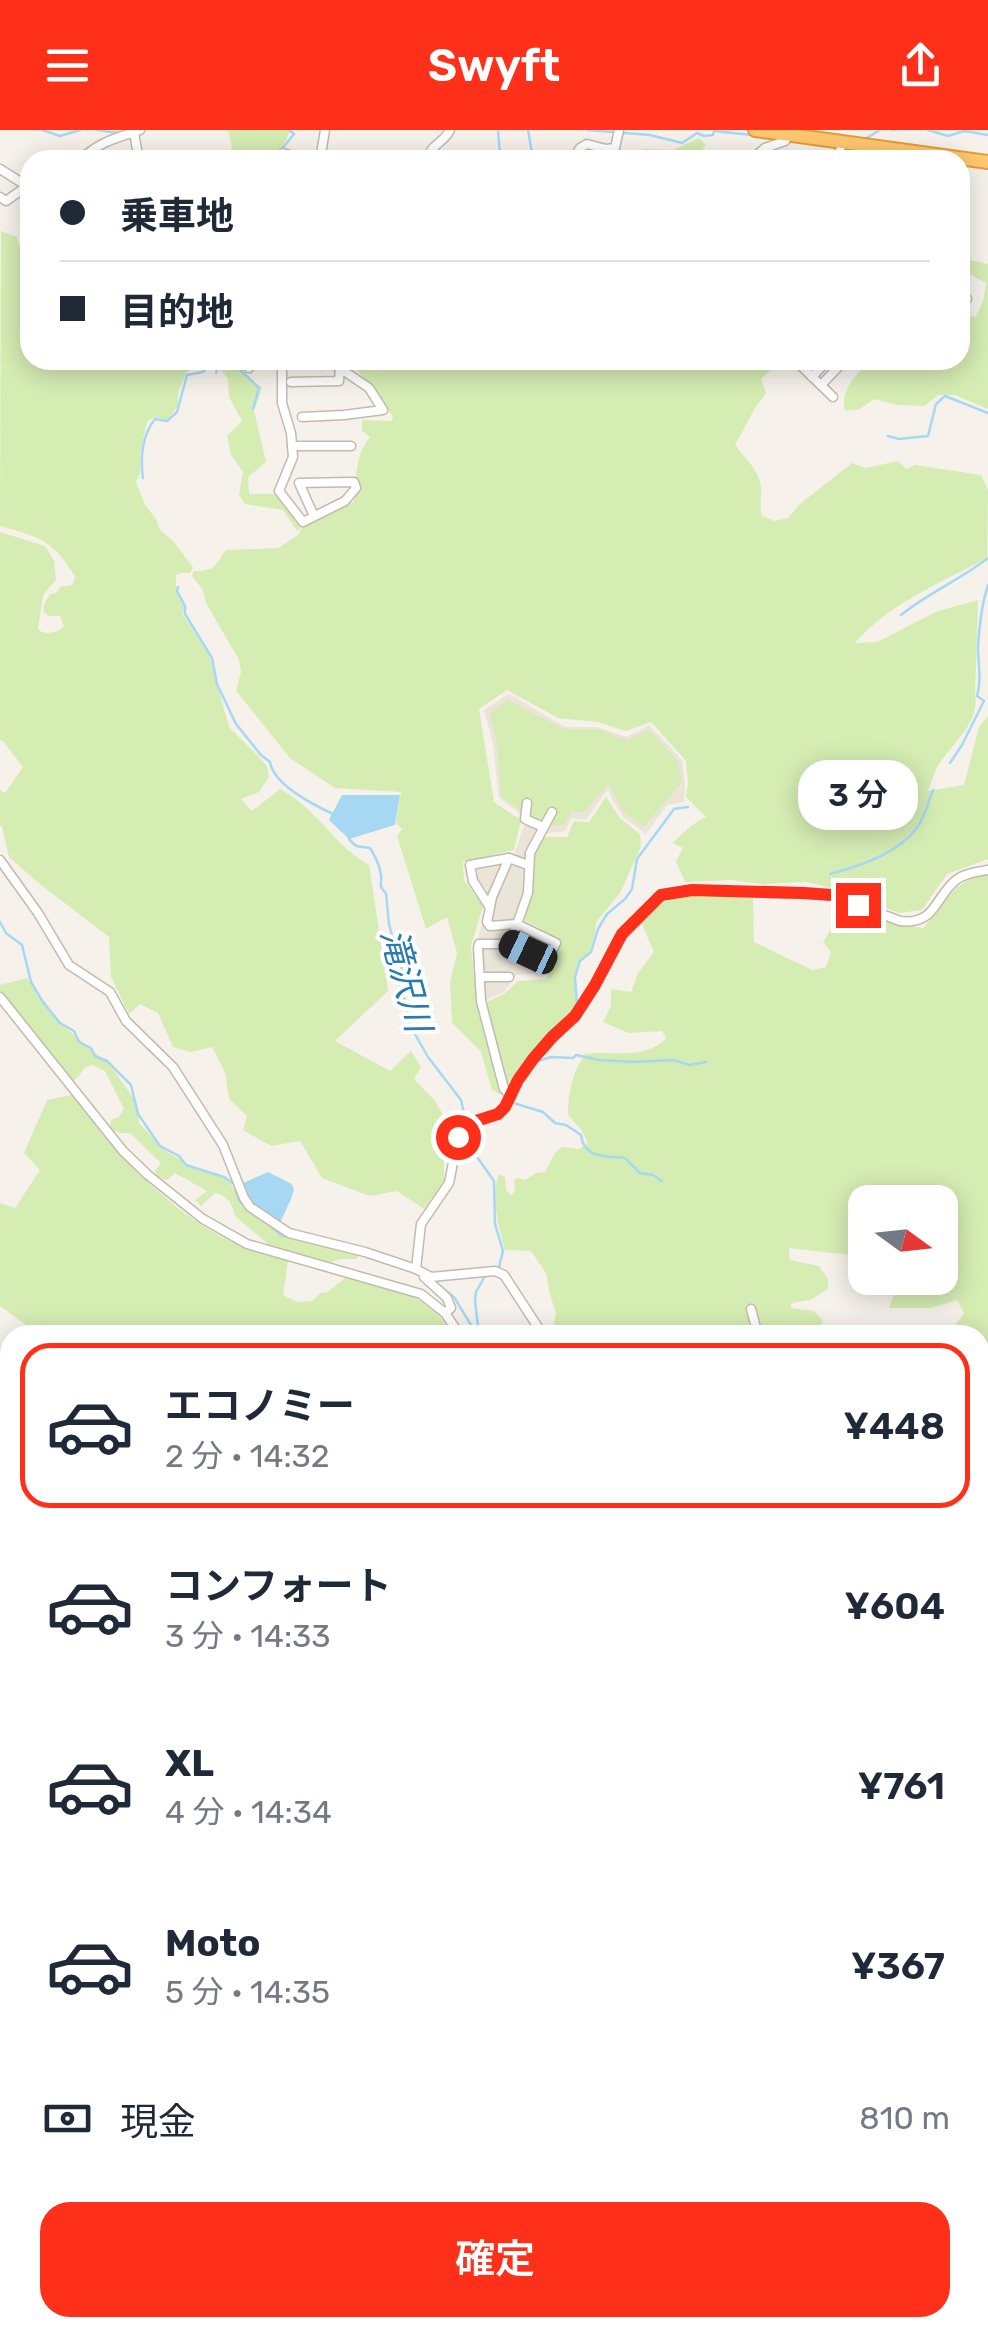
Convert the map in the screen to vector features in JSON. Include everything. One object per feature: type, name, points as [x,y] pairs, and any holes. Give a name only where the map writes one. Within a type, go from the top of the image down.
[{"type":"highway","points":[[755,130],[872,150]]},
{"type":"street","points":[[429,150],[450,130]]},
{"type":"street","points":[[579,150],[587,144],[616,148],[619,130]]},
{"type":"street","points":[[91,150],[137,131]]},
{"type":"street","points":[[763,150],[785,141],[789,134]]},
{"type":"street","points":[[840,150],[842,142]]},
{"type":"street","points":[[300,145],[300,150]]},
{"type":"street","points":[[282,370],[282,403],[292,457],[279,491],[303,522],[345,502],[356,488],[354,482],[298,483],[314,516]]},
{"type":"street","points":[[291,382],[339,381],[340,370]]},
{"type":"street","points":[[302,417],[382,411],[369,388],[344,370]]},
{"type":"street","points":[[805,370],[832,397]]},
{"type":"street","points":[[812,377],[819,370]]},
{"type":"street","points":[[821,385],[835,370]]},
{"type":"street","points":[[292,446],[351,446]]},
{"type":"street","points":[[528,803],[525,819],[542,827]]},
{"type":"street","points":[[510,944],[528,893],[530,853],[552,812]]},
{"type":"street","points":[[490,906],[473,881],[470,866],[509,858],[528,865]]},
{"type":"street","points":[[509,858],[487,922],[490,926],[518,924],[556,943],[547,961],[510,944],[479,944],[481,1002],[504,1089],[510,1096]]},
{"type":"street","points":[[0,860],[69,964],[110,992],[126,1021],[173,1067],[223,1145],[250,1207],[289,1232],[365,1252],[438,1278],[494,1271],[504,1275],[537,1325]]},
{"type":"street","points":[[445,1313],[451,1308],[447,1298],[419,1272],[421,1224],[449,1183],[460,1134],[479,1118],[498,1114],[505,1107],[533,1059],[575,1016],[622,934],[661,895],[692,890],[832,895],[912,922],[931,912],[955,881],[988,870]]},
{"type":"street","points":[[478,890],[484,883],[499,881]]},
{"type":"street","points":[[480,977],[508,977]]},
{"type":"street","points":[[0,997],[123,1151],[203,1219],[247,1244],[405,1287],[421,1294],[453,1325]]},
{"type":"street","points":[[751,1308],[755,1325]]},
{"type":"shaded area","points":[[509,694],[565,727],[597,727],[627,737],[649,725],[682,760],[684,802],[667,805],[646,834],[623,817],[607,790],[586,820],[572,818],[565,831],[541,834],[533,853],[522,919],[559,941],[545,973],[516,975],[505,991],[480,1003],[475,948],[487,908],[468,864],[514,856],[525,822],[499,798],[493,744],[484,710]]},
{"type":"green space","points":[[228,130],[290,130],[280,150],[231,150]]},
{"type":"green space","points":[[699,138],[706,145],[702,150],[673,150]]},
{"type":"green space","points":[[1,231],[17,237],[20,248],[20,370],[189,370],[178,393],[178,406],[167,420],[156,417],[147,421],[136,482],[160,530],[193,567],[190,573],[176,575],[176,591],[184,607],[183,615],[209,655],[229,727],[267,766],[269,777],[259,792],[241,799],[252,811],[280,789],[305,806],[345,848],[369,865],[388,991],[335,1041],[390,1071],[411,1051],[421,1067],[414,1079],[435,1101],[449,1125],[444,1144],[444,1181],[424,1209],[397,1191],[370,1196],[322,1178],[300,1141],[271,1146],[243,1130],[247,1116],[229,1099],[225,1072],[212,1047],[190,1052],[173,1047],[158,1013],[140,1004],[129,1014],[111,977],[109,937],[9,857],[0,825],[0,790],[5,793],[23,767],[0,740],[0,532],[45,546],[54,561],[56,580],[43,595],[38,629],[41,631],[51,633],[64,626],[60,616],[49,616],[43,607],[50,594],[72,585],[75,577],[60,555],[44,542],[0,526]]},
{"type":"green space","points":[[970,260],[988,264],[988,409],[955,395],[938,395],[924,406],[874,399],[860,409],[845,411],[847,389],[861,370],[970,370],[970,316],[976,317],[986,283],[970,274]]},
{"type":"green space","points":[[221,370],[240,370],[262,388],[254,411],[266,462],[248,477],[249,494],[277,494],[299,520],[297,531],[283,510],[245,504],[239,495],[243,472],[231,455],[227,436],[242,421],[229,397],[228,379]]},
{"type":"green space","points":[[771,370],[761,379],[766,393],[735,445],[758,476],[762,516],[775,521],[788,518],[852,463],[866,468],[898,461],[906,469],[915,465],[981,475],[988,490],[987,558],[899,605],[855,643],[877,642],[938,611],[978,600],[974,713],[940,764],[928,791],[964,785],[979,727],[988,716],[988,859],[947,874],[922,910],[899,913],[840,890],[806,882],[685,882],[676,861],[683,848],[672,843],[706,817],[686,797],[686,761],[651,722],[626,731],[597,722],[558,718],[507,690],[479,709],[494,802],[521,820],[514,850],[463,862],[464,880],[483,906],[471,946],[477,1007],[500,1094],[492,1090],[481,1052],[452,1023],[450,981],[457,953],[447,917],[426,929],[397,836],[402,829],[396,823],[401,792],[335,788],[290,758],[236,691],[241,672],[239,660],[192,576],[194,571],[214,567],[226,550],[278,548],[298,535],[303,526],[354,502],[359,460],[370,437],[362,431],[362,420],[391,421],[393,417],[358,371]]},
{"type":"green space","points":[[508,700],[563,729],[598,729],[627,741],[648,730],[677,760],[682,782],[644,827],[625,813],[608,784],[583,813],[571,812],[565,824],[539,822],[501,796],[497,741],[489,714]]},
{"type":"green space","points":[[606,797],[620,818],[640,834],[641,847],[620,893],[596,922],[590,951],[580,960],[575,976],[577,1003],[571,1014],[546,1037],[507,1089],[487,1002],[518,981],[546,979],[560,940],[525,920],[531,892],[531,863],[542,837],[567,837],[574,821],[589,822]]},
{"type":"green space","points":[[988,873],[988,1325],[955,1325],[964,1313],[957,1300],[931,1308],[889,1308],[895,1295],[958,1295],[958,1185],[848,1185],[848,1255],[789,1248],[790,1260],[819,1266],[828,1279],[828,1289],[810,1300],[791,1303],[791,1308],[814,1311],[823,1321],[820,1325],[554,1325],[556,1313],[546,1273],[531,1251],[505,1250],[496,1202],[499,1174],[505,1177],[511,1196],[514,1180],[545,1172],[562,1147],[579,1149],[588,1143],[568,1115],[572,1083],[585,1054],[639,1052],[666,1038],[662,1031],[628,1033],[603,1022],[611,1006],[611,989],[631,992],[638,973],[654,952],[642,924],[658,906],[690,896],[753,897],[754,942],[812,970],[826,967],[831,952],[823,942],[842,911],[841,903],[896,924],[923,928],[965,882]]},
{"type":"green space","points":[[27,978],[60,1023],[111,1066],[137,1105],[139,1123],[164,1150],[189,1165],[218,1174],[277,1233],[354,1253],[359,1255],[357,1259],[328,1263],[273,1248],[236,1217],[222,1195],[215,1193],[201,1206],[195,1200],[207,1191],[175,1173],[167,1180],[157,1176],[155,1171],[161,1163],[130,1133],[110,1129],[111,1120],[124,1109],[105,1071],[93,1065],[84,1068],[73,1081],[0,990],[0,985]]},
{"type":"green space","points":[[72,1095],[123,1157],[184,1213],[230,1241],[288,1261],[283,1295],[297,1302],[312,1301],[346,1277],[420,1300],[447,1325],[26,1325],[0,1306],[0,1203],[15,1208],[40,1170],[24,1153],[47,1100]]},
{"type":"water","points":[[342,795],[400,795],[395,825],[349,839],[329,820]]},
{"type":"water","points":[[268,1172],[292,1184],[294,1190],[279,1225],[250,1202],[241,1184]]},
{"type":"waterway","points":[[42,130],[60,136],[80,130]]},
{"type":"waterway","points":[[97,130],[118,133]]},
{"type":"waterway","points":[[281,150],[294,134],[289,130]]},
{"type":"waterway","points":[[498,130],[500,150]]},
{"type":"waterway","points":[[528,130],[531,150]]},
{"type":"waterway","points":[[588,130],[650,135],[682,143],[697,133],[713,135],[714,131],[752,135]]},
{"type":"waterway","points":[[865,139],[880,130]]},
{"type":"waterway","points":[[928,130],[948,136],[964,131],[988,135]]},
{"type":"waterway","points":[[143,478],[147,432],[155,419],[167,421],[177,412],[187,375],[204,370]]},
{"type":"waterway","points":[[240,370],[259,388],[253,409]]},
{"type":"waterway","points":[[888,436],[928,436],[936,404],[945,396],[988,413]]},
{"type":"waterway","points":[[901,615],[988,558]]},
{"type":"waterway","points":[[950,763],[984,701],[977,696],[978,648],[988,585]]},
{"type":"waterway","name":"滝沢川","points":[[178,587],[185,614],[212,658],[217,684],[236,724],[286,786],[333,814]]},
{"type":"waterway","points":[[830,874],[889,852],[909,837],[933,790]]},
{"type":"waterway","points":[[577,1005],[575,977],[580,961],[591,952],[607,914],[632,889],[637,859],[674,809],[688,807]]},
{"type":"waterway","name":"滝沢川","points":[[349,839],[356,846],[370,848],[378,865],[389,924],[402,964],[400,983],[412,1029],[461,1100],[465,1117],[461,1131]]},
{"type":"waterway","points":[[0,922],[6,933],[22,945],[31,982],[43,1002],[60,1023],[74,1031],[79,1042],[107,1061],[131,1085],[138,1114],[160,1146],[179,1156],[186,1165],[234,1184],[239,1200],[248,1210]]},
{"type":"waterway","points":[[541,1046],[559,1026]]},
{"type":"waterway","points":[[532,1063],[576,1055],[634,1062],[674,1060],[689,1065],[706,1062]]},
{"type":"waterway","points":[[510,1102],[543,1112],[555,1123],[566,1125],[581,1135],[591,1152],[625,1158],[640,1173],[662,1181]]},
{"type":"waterway","points":[[467,1117],[484,1115]]},
{"type":"waterway","name":"滝沢川","points":[[462,1139],[460,1147],[475,1154],[494,1181],[495,1224],[503,1251],[499,1267]]},
{"type":"waterway","points":[[271,1226],[281,1235],[299,1239]]},
{"type":"waterway","name":"滝沢川","points":[[478,1325],[476,1292],[485,1276],[496,1274]]},
{"type":"waterway","points":[[431,1279],[454,1297],[471,1325]]},
{"type":"route","points":[[458,1137],[479,1118],[498,1114],[505,1107],[533,1059],[575,1016],[622,934],[661,895],[692,890],[804,893],[832,895],[858,905]]}]
